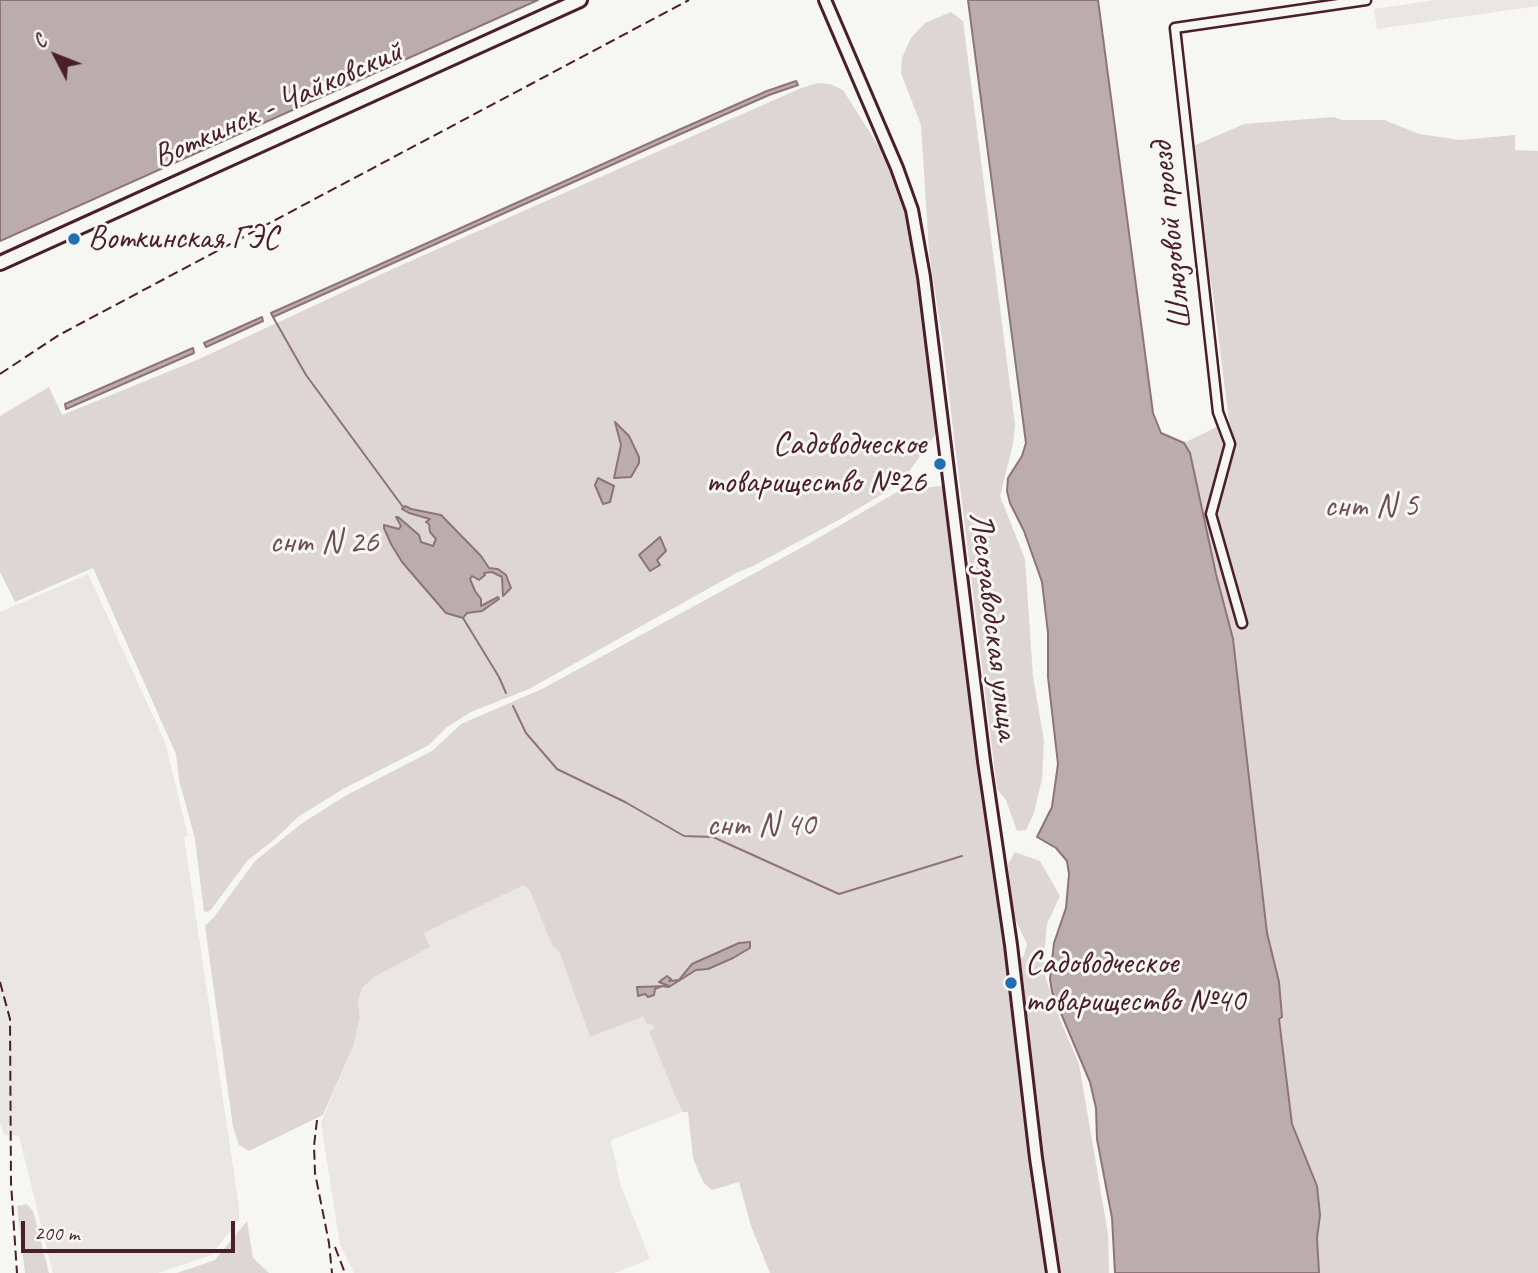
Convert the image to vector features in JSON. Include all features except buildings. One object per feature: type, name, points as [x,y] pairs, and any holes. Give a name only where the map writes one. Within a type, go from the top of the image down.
[{"type":"main road","name":"Воткинск - Чайковский","points":[[0,262],[580,0]]},
{"type":"street","name":"Лесозаводская улица","points":[[825,0],[897,168],[912,210],[923,277],[984,761],[1011,945],[1036,1158],[1054,1273]]},
{"type":"street","name":"Шлюзовой проезд","points":[[1242,623],[1211,514],[1230,444],[1218,412],[1175,27],[1366,0]]},
{"type":"shaded area","points":[[0,0],[538,0],[0,241]]},
{"type":"shaded area","points":[[968,0],[1098,0],[1153,413],[1161,433],[1184,443],[1190,453],[1233,639],[1267,933],[1279,982],[1282,1017],[1279,1019],[1292,1124],[1317,1186],[1320,1215],[1317,1238],[1319,1273],[1115,1273],[1112,1218],[1097,1139],[1096,1108],[1090,1082],[1052,992],[1050,979],[1054,943],[1066,908],[1069,874],[1067,861],[1056,848],[1037,837],[1052,807],[1058,764],[1048,677],[1048,633],[1042,582],[1007,491],[1008,478],[1022,456],[1026,443]]},
{"type":"shaded area","points":[[1435,0],[1538,0],[1538,6],[1377,29],[1374,9]]},
{"type":"shaded area","points":[[796,81],[798,85],[676,136],[273,317],[271,313],[674,132]]},
{"type":"shaded area","points":[[262,317],[263,321],[206,347],[204,343]]},
{"type":"shaded area","points":[[193,348],[194,353],[66,409],[65,404]]},
{"type":"shaded area","points":[[615,422],[629,436],[639,457],[639,463],[631,477],[614,478],[621,445]]},
{"type":"shaded area","points":[[598,478],[614,486],[610,502],[603,504],[595,485]]},
{"type":"shaded area","points":[[405,506],[441,515],[481,556],[489,568],[498,569],[506,575],[511,588],[503,596],[502,577],[492,572],[484,573],[479,580],[472,576],[470,579],[481,599],[481,606],[498,597],[499,599],[482,611],[467,613],[463,618],[446,613],[402,562],[384,528],[384,525],[399,529],[401,526],[398,517],[419,535],[421,542],[433,546],[436,539],[426,522],[430,519],[409,513],[402,509]]},
{"type":"shaded area","points":[[660,537],[666,551],[657,560],[660,565],[650,571],[639,555]]},
{"type":"shaded area","points":[[88,574],[165,742],[188,836],[184,837],[239,1207],[239,1220],[211,1255],[158,1273],[53,1273],[19,1136],[4,1135],[0,1123],[0,612]]},
{"type":"shaded area","points":[[524,885],[530,891],[552,945],[559,950],[590,1037],[644,1017],[652,1022],[654,1029],[650,1031],[683,1112],[611,1140],[620,1183],[650,1259],[614,1273],[354,1273],[340,1245],[321,1123],[353,1047],[360,1017],[358,1002],[362,988],[374,977],[430,946],[424,933]]},
{"type":"shaded area","points":[[750,942],[750,948],[733,958],[708,969],[696,970],[669,987],[663,986],[669,986],[659,982],[667,976],[671,979],[669,981],[679,980],[692,964],[739,943]]},
{"type":"shaded area","points":[[661,986],[655,989],[654,995],[638,996],[637,987]]},
{"type":"green space","points":[[951,12],[963,21],[1015,424],[1013,444],[1000,496],[1025,559],[1033,676],[1044,741],[1042,779],[1034,813],[1026,830],[1017,831],[1006,800],[997,789],[929,252],[921,125],[901,73],[902,58],[911,38],[925,23]]},
{"type":"green space","name":"снт N 26","points":[[817,83],[830,84],[843,90],[881,150],[909,216],[937,432],[908,473],[886,492],[844,517],[738,572],[529,689],[471,712],[447,727],[429,745],[343,789],[298,817],[248,860],[210,911],[204,912],[195,839],[179,780],[176,754],[93,568],[15,602],[0,572],[0,416],[49,387],[62,415],[197,360],[397,267]]},
{"type":"green space","name":"снт N 5","points":[[1334,117],[1342,120],[1384,120],[1419,134],[1460,140],[1515,135],[1515,150],[1538,151],[1538,1273],[1319,1273],[1317,1238],[1320,1215],[1317,1186],[1292,1124],[1279,1019],[1282,1017],[1279,982],[1267,933],[1233,639],[1198,499],[1193,464],[1184,443],[1229,421],[1213,294],[1191,169],[1191,147],[1244,124]]},
{"type":"green space","name":"снт N 40","points":[[914,477],[928,487],[943,486],[1047,1273],[770,1273],[751,1226],[739,1182],[712,1190],[700,1175],[693,1158],[688,1112],[683,1112],[676,1098],[649,1031],[654,1029],[652,1023],[647,1025],[643,1017],[590,1037],[559,951],[552,945],[530,891],[524,885],[424,933],[430,947],[374,977],[362,988],[358,1002],[360,1017],[353,1047],[323,1115],[249,1151],[239,1145],[233,1127],[205,926],[255,861],[301,824],[345,796],[432,751],[461,724],[542,689],[808,544],[902,489]]},
{"type":"green space","points":[[1015,852],[1040,861],[1060,896],[1047,924],[1043,969],[1055,1008],[1079,1064],[1108,1234],[1109,1273],[1058,1273],[1017,964],[1024,955],[1027,944],[1014,917],[1012,904],[1008,864]]},
{"type":"green space","points":[[27,1204],[33,1211],[49,1273],[25,1273],[17,1206]]},
{"type":"green space","points":[[247,1221],[253,1258],[269,1273],[177,1273],[215,1260]]},
{"type":"waterway","points":[[273,317],[306,375],[403,507]]},
{"type":"waterway","points":[[463,618],[506,693]]},
{"type":"waterway","points":[[513,706],[526,733],[557,769],[625,802],[684,836],[713,837],[839,894],[962,856]]},
{"type":"railway","points":[[0,374],[59,335],[689,0]]},
{"type":"railway","points":[[0,982],[10,1019],[11,1183],[17,1273]]},
{"type":"railway","points":[[317,1120],[315,1173],[332,1273]]},
{"type":"railway","points":[[335,1247],[345,1273]]},
{"type":"place","name":"Воткинская ГЭС","points":[[74,239]]},
{"type":"place","name":"Садоводческое товарищество №26","points":[[940,464]]},
{"type":"place","name":"Садоводческое товарищество №40","points":[[1011,983]]}]
